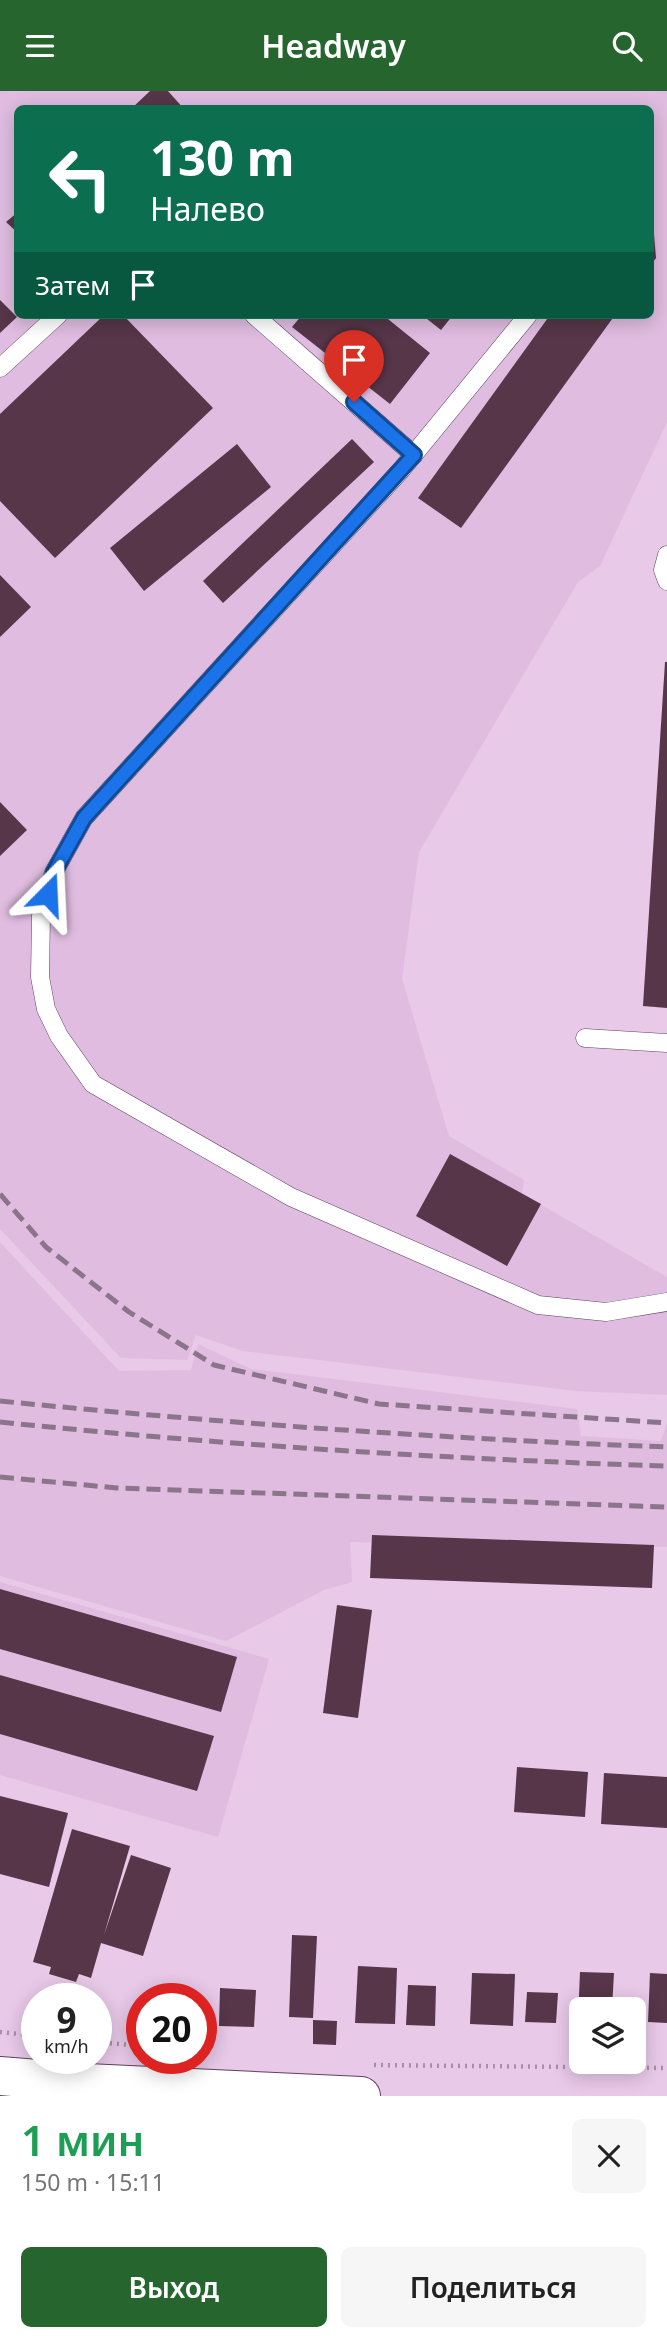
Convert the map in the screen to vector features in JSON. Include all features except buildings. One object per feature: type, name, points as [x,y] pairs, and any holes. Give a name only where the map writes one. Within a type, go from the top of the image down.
[{"type":"highway","points":[[0,2076],[96,2084],[362,2080]]},
{"type":"lane","points":[[0,368],[54,319]]},
{"type":"lane","points":[[259,319],[414,455]]},
{"type":"lane","points":[[525,319],[414,455],[84,818],[54,872],[41,916],[40,977],[46,1009],[59,1036],[93,1084],[291,1197],[538,1304],[606,1312],[667,1302]]},
{"type":"lane","points":[[667,555],[663,570],[667,582]]},
{"type":"lane","points":[[585,1038],[667,1043]]},
{"type":"path","points":[[0,2032],[21,2034]]},
{"type":"path","points":[[362,2080],[667,2068]]},
{"type":"shaded area","points":[[0,91],[667,91],[667,422],[600,566],[578,582],[419,852],[402,979],[449,1136],[524,1180],[522,1194],[667,1277],[667,1395],[576,1391],[243,1351],[196,1335],[187,1360],[121,1358],[0,1229]]},
{"type":"shaded area","points":[[0,1242],[119,1371],[191,1370],[198,1344],[251,1369],[577,1409],[581,1436],[661,1441],[667,1423],[667,1547],[350,1542],[352,1582],[324,1590],[226,1641],[0,1576]]},
{"type":"shaded area","points":[[0,1582],[269,1659],[218,1837],[0,1775]]},
{"type":"railway","points":[[0,1194],[46,1247],[129,1312],[214,1365],[379,1404],[667,1423]]},
{"type":"railway","points":[[0,1401],[333,1429],[667,1447]]},
{"type":"railway","points":[[0,1422],[333,1450],[667,1466]]},
{"type":"railway","points":[[0,1477],[117,1488],[667,1507]]},
{"type":"route","points":[[48,894],[54,872],[84,818],[414,455],[354,402]]}]
